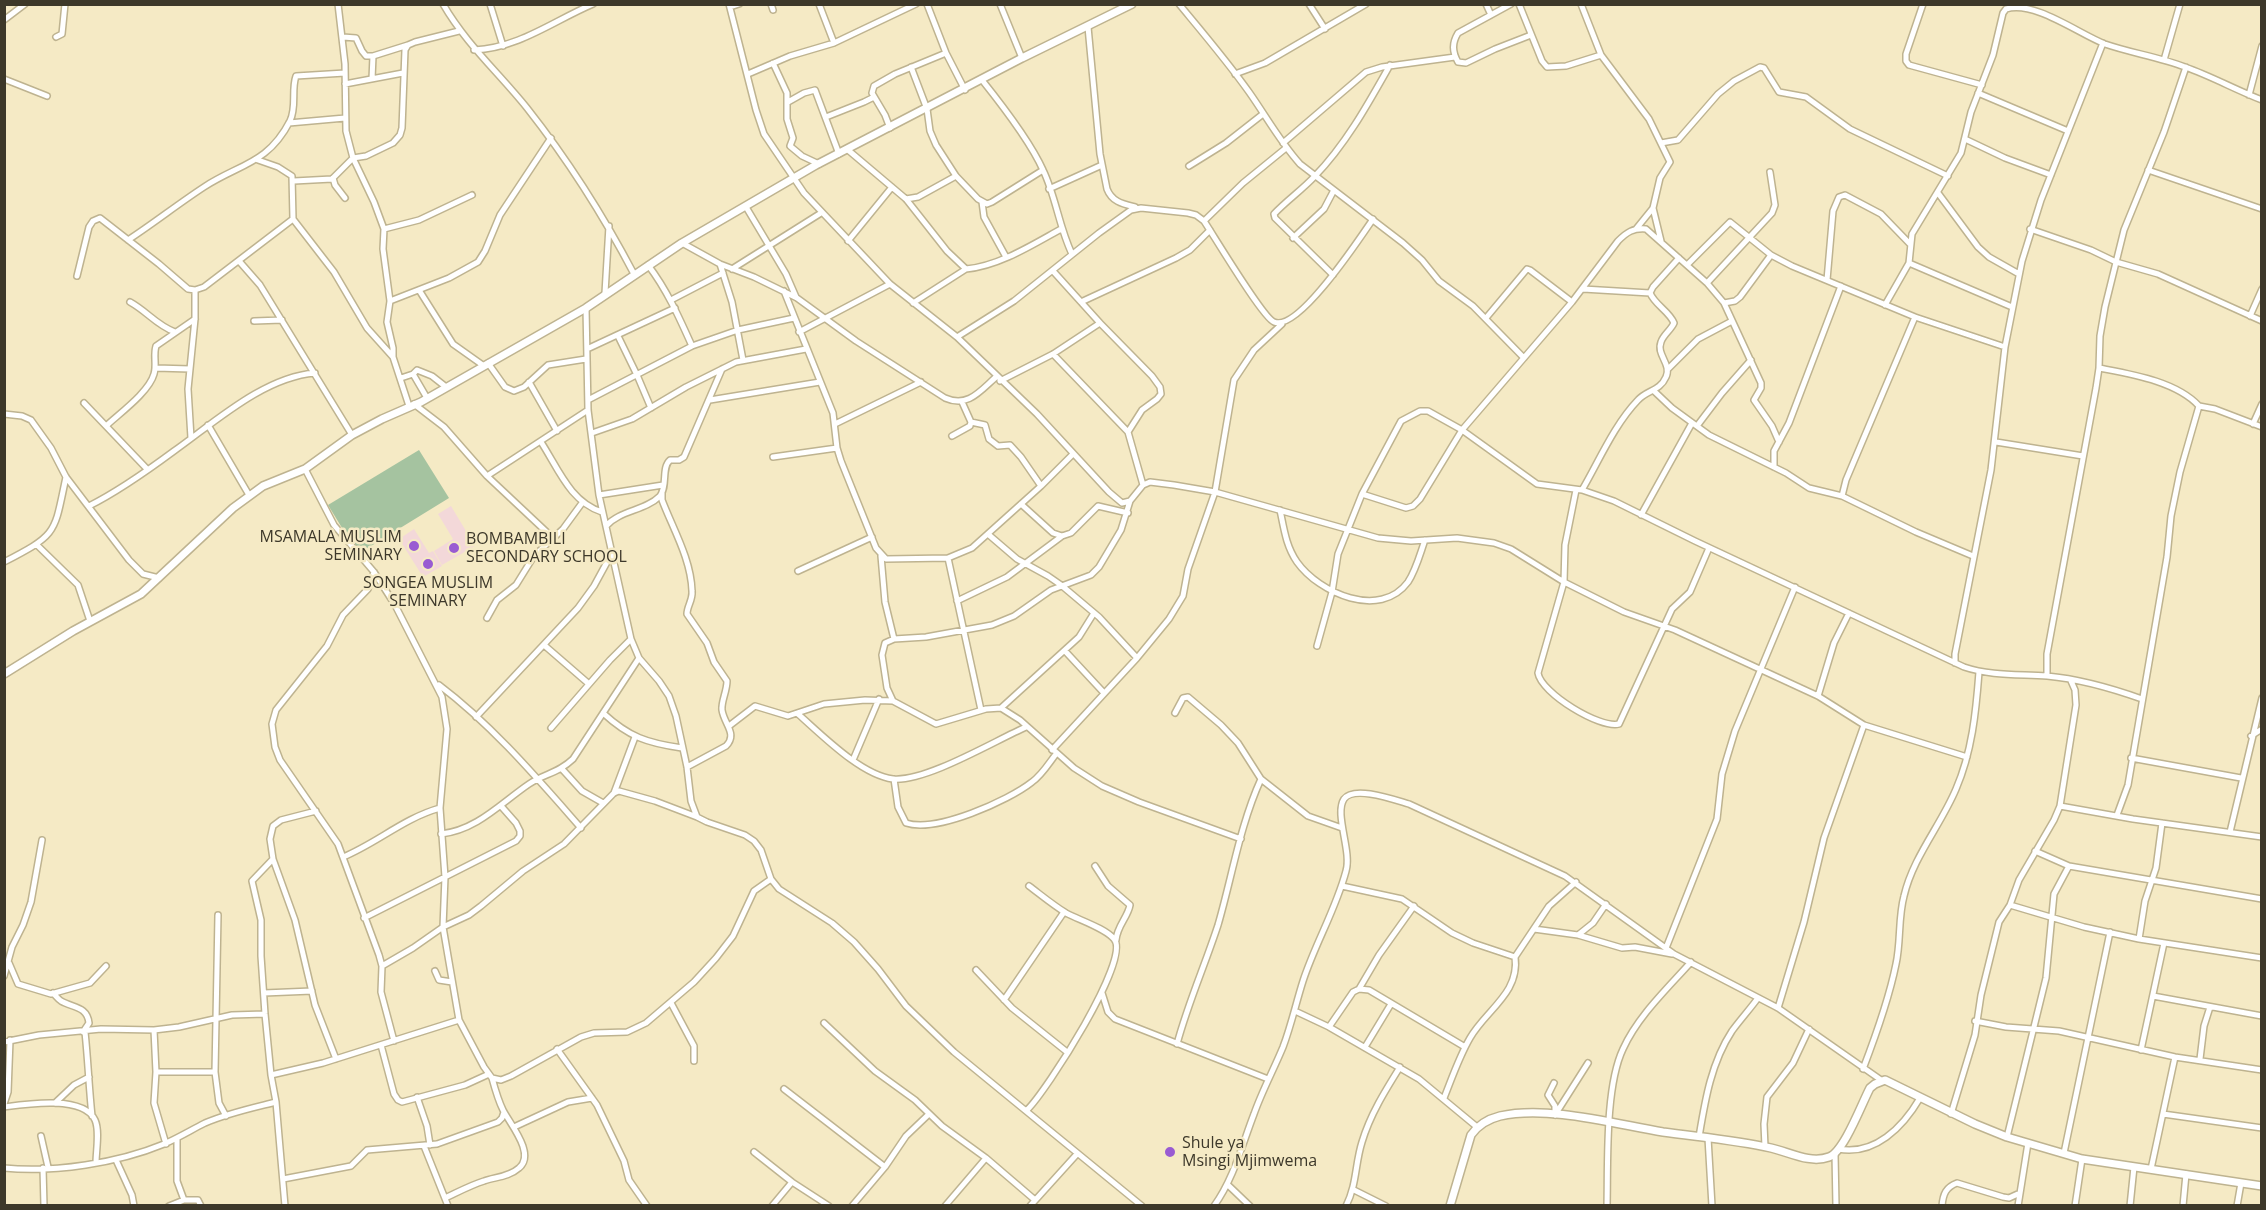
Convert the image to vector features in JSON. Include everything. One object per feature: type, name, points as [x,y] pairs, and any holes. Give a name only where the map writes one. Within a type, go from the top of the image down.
[{"type":"street","points":[[4,20],[25,4]]},
{"type":"street","points":[[56,37],[62,34],[65,4]]},
{"type":"street","points":[[338,4],[343,37],[346,131],[353,158],[384,229],[383,249],[390,301],[387,322],[393,357],[411,405],[444,427],[487,476],[554,538]]},
{"type":"street","points":[[443,4],[459,31],[474,50],[519,99],[550,138],[609,225],[634,274]]},
{"type":"street","points":[[490,4],[503,46]]},
{"type":"street","points":[[474,50],[503,46],[541,31],[593,4]]},
{"type":"street","points":[[739,4],[730,6],[756,110],[764,134],[794,180],[821,213],[890,284],[957,337],[998,379],[1037,414],[1117,500],[1122,503],[1130,501]]},
{"type":"street","points":[[819,4],[834,43]]},
{"type":"street","points":[[748,74],[773,63],[834,43],[916,4]]},
{"type":"street","points":[[927,4],[946,53],[965,90]]},
{"type":"street","points":[[1000,4],[1022,58]]},
{"type":"street","points":[[4,674],[90,621],[141,594],[249,495],[283,477],[305,469],[352,435],[427,398],[586,308],[682,243],[819,164],[965,90],[1022,58],[1088,27],[1121,6],[1132,4]]},
{"type":"street","points":[[1179,4],[1212,42],[1284,146],[1315,176],[1373,219],[1422,260],[1439,281],[1473,306],[1524,358]]},
{"type":"street","points":[[1309,4],[1325,29]]},
{"type":"street","points":[[1235,74],[1258,67],[1366,4]]},
{"type":"street","points":[[1486,4],[1491,15]]},
{"type":"street","points":[[1510,4],[1458,33],[1454,40],[1455,57],[1458,62],[1466,63],[1531,35]]},
{"type":"street","points":[[1519,4],[1547,68],[1566,66],[1601,55]]},
{"type":"street","points":[[1581,4],[1601,55],[1649,119],[1670,162],[1659,178],[1653,208],[1661,243]]},
{"type":"street","points":[[1923,4],[1906,54],[1906,61],[1909,65],[1982,84]]},
{"type":"street","points":[[2027,4],[2032,10]]},
{"type":"street","points":[[2164,60],[2180,4]]},
{"type":"street","points":[[1885,305],[1909,263],[1912,234],[1917,224],[1961,153],[1978,93],[1993,55],[2003,13],[2010,7],[2032,10],[2062,21],[2103,43],[2186,67],[2262,100]]},
{"type":"street","points":[[1088,27],[1102,165],[1109,195],[1116,201],[1136,208],[1196,215],[1204,221],[1267,316],[1276,323],[1283,322]]},
{"type":"street","points":[[343,37],[356,38],[363,54],[373,56],[459,31]]},
{"type":"street","points":[[1955,663],[1973,556],[1996,442],[1998,396],[2019,274],[2030,229],[2103,43]]},
{"type":"street","points":[[294,182],[333,178],[353,158],[381,150],[393,143],[400,135],[405,101],[404,56],[408,45]]},
{"type":"street","points":[[2249,95],[2262,46]]},
{"type":"street","points":[[890,128],[874,97],[872,90],[874,86],[911,67],[946,53]]},
{"type":"street","points":[[372,79],[373,56]]},
{"type":"street","points":[[1204,221],[1366,72],[1390,66],[1455,57]]},
{"type":"street","points":[[773,63],[784,84],[788,102],[787,119],[793,138],[790,146],[802,156],[819,164]]},
{"type":"street","points":[[1333,275],[1293,238],[1274,214],[1315,176],[1344,141],[1390,66]]},
{"type":"street","points":[[911,67],[927,109],[932,136],[956,176],[982,202],[987,204],[1000,198],[1043,170]]},
{"type":"street","points":[[1661,143],[1678,140],[1718,94],[1734,81],[1760,67],[1764,68],[1779,92],[1806,97],[1850,129],[1948,176]]},
{"type":"street","points":[[2047,676],[2047,654],[2099,368],[2100,336],[2116,262],[2124,230],[2186,67]]},
{"type":"street","points":[[129,240],[207,185],[258,159],[269,150],[289,123],[295,101],[296,76],[345,73]]},
{"type":"street","points":[[345,84],[404,73]]},
{"type":"street","points":[[4,79],[47,96]]},
{"type":"street","points":[[982,80],[1043,170],[1061,229],[1072,254]]},
{"type":"street","points":[[788,102],[813,90],[816,92],[839,154]]},
{"type":"street","points":[[1978,93],[2068,131]]},
{"type":"street","points":[[826,117],[874,97]]},
{"type":"street","points":[[1189,166],[1226,143],[1263,114]]},
{"type":"street","points":[[289,123],[345,118]]},
{"type":"street","points":[[390,301],[449,278],[478,262],[500,215],[550,138]]},
{"type":"street","points":[[1965,139],[2005,158],[2051,175]]},
{"type":"street","points":[[848,150],[906,199],[947,251],[966,269]]},
{"type":"street","points":[[258,159],[288,172],[294,182],[293,219],[324,257],[353,301],[367,328],[393,357]]},
{"type":"street","points":[[1049,189],[1102,165]]},
{"type":"street","points":[[2148,171],[2260,208],[2262,201]]},
{"type":"street","points":[[1707,283],[1772,213],[1775,205],[1770,172]]},
{"type":"street","points":[[906,199],[918,197],[956,176]]},
{"type":"street","points":[[333,178],[345,198]]},
{"type":"street","points":[[848,241],[892,187]]},
{"type":"street","points":[[1293,238],[1324,209],[1334,190]]},
{"type":"street","points":[[1938,193],[1978,247],[1989,257],[2019,274]]},
{"type":"street","points":[[384,229],[419,220],[472,195]]},
{"type":"street","points":[[1827,280],[1833,211],[1839,197],[1845,195],[1881,214],[1910,244]]},
{"type":"street","points":[[982,202],[984,217],[1006,257]]},
{"type":"street","points":[[746,207],[770,246],[797,298]]},
{"type":"street","points":[[957,337],[1014,301],[1099,233],[1136,208]]},
{"type":"street","points":[[1636,229],[1653,208]]},
{"type":"street","points":[[732,269],[821,213]]},
{"type":"street","points":[[77,276],[85,238],[96,219],[103,219],[188,289],[195,290],[204,287],[293,219]]},
{"type":"street","points":[[894,779],[898,807],[906,823],[916,826],[934,825],[958,818],[1030,784],[1054,752],[1169,619],[1183,596],[1188,569],[1215,492],[1234,380],[1254,350],[1283,322],[1308,304],[1333,275],[1373,219]]},
{"type":"street","points":[[1687,265],[1730,222],[1771,255],[1915,317],[2005,348]]},
{"type":"street","points":[[605,293],[609,225]]},
{"type":"street","points":[[914,303],[966,269],[1006,257],[1061,229]]},
{"type":"street","points":[[1362,494],[1406,508],[1413,506],[1420,499],[1462,430],[1583,289],[1618,241],[1627,232],[1636,229],[1646,229],[1707,283],[1724,303],[1761,383],[1761,388],[1754,400],[1766,416],[1779,442]]},
{"type":"street","points":[[2030,229],[2091,250],[2116,262],[2157,274],[2262,321]]},
{"type":"street","points":[[1081,302],[1176,258],[1196,245],[1210,230]]},
{"type":"street","points":[[682,243],[720,264],[797,298],[945,398],[955,402],[962,402],[998,379],[1053,354],[1100,323]]},
{"type":"street","points":[[1724,303],[1735,301],[1740,297],[1771,255]]},
{"type":"street","points":[[1650,293],[1679,258]]},
{"type":"street","points":[[239,261],[260,285],[352,435]]},
{"type":"street","points":[[1909,263],[2012,307]]},
{"type":"street","points":[[720,264],[738,330],[743,360]]},
{"type":"street","points":[[648,265],[671,300],[692,346]]},
{"type":"street","points":[[1486,318],[1527,269],[1572,302]]},
{"type":"street","points":[[1053,271],[1160,387],[1161,394],[1142,410],[1128,432]]},
{"type":"street","points":[[671,300],[723,273]]},
{"type":"street","points":[[799,332],[890,284]]},
{"type":"street","points":[[1774,467],[1774,451],[1789,423],[1841,286]]},
{"type":"street","points":[[1583,289],[1650,293]]},
{"type":"street","points":[[2250,316],[2262,289]]},
{"type":"street","points":[[191,438],[188,389],[195,320],[195,290]]},
{"type":"street","points":[[418,290],[453,344],[486,364],[505,387],[514,391],[524,387],[548,365],[567,360],[586,359]]},
{"type":"street","points":[[784,291],[833,413],[837,448],[872,537],[882,556],[885,602],[894,639]]},
{"type":"street","points":[[1650,293],[1674,323],[1661,342],[1660,349],[1668,369]]},
{"type":"street","points":[[130,302],[144,310],[159,325],[176,332]]},
{"type":"street","points":[[586,308],[588,410],[602,512],[631,639],[639,658],[669,696],[676,716],[687,767],[691,801],[697,817]]},
{"type":"street","points":[[586,349],[675,308]]},
{"type":"street","points":[[1842,496],[1846,480],[1915,317]]},
{"type":"street","points":[[588,399],[692,346],[738,330],[794,318]]},
{"type":"street","points":[[106,426],[147,388],[153,379],[156,368],[154,351],[156,346],[195,320]]},
{"type":"street","points":[[254,321],[282,320]]},
{"type":"street","points":[[1709,548],[1690,592],[1672,609],[1619,724],[1609,725],[1597,720],[1557,698],[1539,680],[1538,673],[1564,582],[1565,545],[1579,490],[1625,416],[1639,399],[1654,391],[1664,382],[1668,369],[1698,339],[1732,321]]},
{"type":"street","points":[[618,336],[651,408]]},
{"type":"street","points":[[592,434],[632,419],[722,369],[743,360],[806,349]]},
{"type":"street","points":[[1053,354],[1128,432],[1143,485]]},
{"type":"street","points":[[1641,515],[1694,424],[1751,360]]},
{"type":"street","points":[[156,368],[190,369]]},
{"type":"street","points":[[2099,368],[2162,384],[2190,398],[2199,406],[2216,409],[2262,427]]},
{"type":"street","points":[[687,767],[731,741],[732,735],[722,710],[727,681],[714,662],[707,643],[687,614],[693,593],[681,544],[662,500],[667,463],[670,460],[679,460],[684,457],[722,369]]},
{"type":"street","points":[[401,378],[417,370],[423,371],[446,387]]},
{"type":"street","points":[[89,506],[126,485],[208,425],[241,404],[290,376],[315,373]]},
{"type":"street","points":[[412,374],[427,398]]},
{"type":"street","points":[[529,382],[557,431]]},
{"type":"street","points":[[710,400],[820,382]]},
{"type":"street","points":[[835,424],[852,418],[921,382]]},
{"type":"street","points":[[1654,391],[1709,435],[1774,467],[1809,488],[1842,496],[1916,532],[1973,556]]},
{"type":"street","points":[[962,402],[971,422]]},
{"type":"street","points":[[84,403],[147,469]]},
{"type":"street","points":[[2253,424],[2262,404]]},
{"type":"street","points":[[2117,815],[2128,785],[2167,557],[2171,516],[2191,427],[2199,406]]},
{"type":"street","points":[[487,476],[588,410]]},
{"type":"street","points":[[1317,646],[1332,592],[1338,554],[1362,494],[1401,421],[1411,414],[1428,411],[1462,430],[1531,481],[1545,486],[1579,490],[1614,501],[1955,663],[1979,672],[2047,676],[2109,688],[2142,699]]},
{"type":"street","points":[[4,414],[22,416],[31,420],[51,448],[66,477],[138,570],[149,577],[159,578]]},
{"type":"street","points":[[952,436],[965,430],[971,422]]},
{"type":"street","points":[[971,422],[985,425],[989,439],[998,446],[1010,445],[1041,486]]},
{"type":"street","points":[[208,425],[249,495]]},
{"type":"street","points":[[541,442],[571,490],[582,503],[602,512]]},
{"type":"street","points":[[1996,442],[2083,456]]},
{"type":"street","points":[[773,457],[837,448]]},
{"type":"street","points":[[882,556],[892,561],[948,558],[972,548],[1041,486],[1072,454]]},
{"type":"street","points":[[305,469],[334,525],[374,572],[395,605],[437,684],[446,719],[440,808],[445,877],[443,927],[452,982],[459,1020],[490,1076],[504,1112],[514,1127],[525,1154],[525,1162],[519,1168],[503,1176],[482,1181],[445,1198]]},
{"type":"street","points":[[4,562],[47,538],[55,526],[66,477]]},
{"type":"street","points":[[893,701],[887,688],[882,655],[885,644],[894,639],[963,632],[992,625],[1014,616],[1061,585],[1091,575],[1099,567],[1117,538],[1128,513],[1130,501],[1143,485],[1150,482],[1215,492],[1378,537],[1425,540],[1457,538],[1494,543],[1511,549],[1564,582],[1624,612],[1761,668],[1818,696],[1864,725],[1967,757]]},
{"type":"street","points":[[599,495],[663,489]]},
{"type":"street","points":[[606,526],[618,515],[654,501],[663,489]]},
{"type":"street","points":[[487,618],[497,600],[516,585],[534,556],[570,521],[582,503]]},
{"type":"street","points":[[1021,504],[1053,533],[1062,536]]},
{"type":"street","points":[[957,601],[999,581],[1027,564],[1062,536],[1071,533],[1098,506],[1128,513]]},
{"type":"street","points":[[1280,510],[1286,541],[1296,561],[1308,575],[1332,592],[1351,599],[1378,599],[1400,591],[1417,564],[1425,540]]},
{"type":"street","points":[[989,534],[1009,553],[1061,585],[1094,613],[1137,658]]},
{"type":"street","points":[[798,571],[872,537]]},
{"type":"street","points":[[37,545],[78,585],[90,621]]},
{"type":"street","points":[[476,717],[587,597],[612,553]]},
{"type":"street","points":[[948,558],[981,710]]},
{"type":"street","points":[[374,572],[368,590],[344,615],[327,646],[284,699],[273,718],[275,747],[280,760],[333,835],[343,857],[382,966],[381,992],[394,1041]]},
{"type":"street","points":[[1666,948],[1714,826],[1724,762],[1795,587]]},
{"type":"street","points":[[1001,708],[1079,638],[1094,613]]},
{"type":"street","points":[[1818,696],[1834,643],[1849,614]]},
{"type":"street","points":[[551,728],[631,639]]},
{"type":"street","points":[[544,645],[589,684]]},
{"type":"street","points":[[1065,651],[1104,693]]},
{"type":"street","points":[[441,834],[466,828],[537,780],[562,769],[573,759],[639,658]]},
{"type":"street","points":[[1863,1069],[1875,1040],[1896,965],[1904,896],[1914,867],[1956,789],[1967,757],[1973,730],[1979,672]]},
{"type":"street","points":[[1951,1114],[1975,1035],[1975,1021],[1999,922],[2010,905],[2019,880],[2060,806],[2076,705],[2075,690],[2071,681]]},
{"type":"street","points":[[437,684],[476,717],[581,828]]},
{"type":"street","points":[[1174,713],[1183,698],[1188,697],[1221,725],[1238,744],[1261,779],[1308,816],[1342,828]]},
{"type":"street","points":[[2230,832],[2251,736],[2262,698]]},
{"type":"street","points":[[729,726],[755,706],[789,716],[824,704],[879,699],[893,701],[936,724],[981,710],[1001,708],[1086,777],[1102,786],[1241,839]]},
{"type":"street","points":[[853,760],[879,699]]},
{"type":"street","points":[[603,713],[635,737],[682,748]]},
{"type":"street","points":[[798,714],[838,750],[876,774],[894,779],[924,774],[1026,727]]},
{"type":"street","points":[[1778,1008],[1804,922],[1824,838],[1864,725]]},
{"type":"street","points":[[2251,736],[2262,729]]},
{"type":"street","points":[[382,966],[443,927],[482,906],[523,871],[564,844],[614,792],[635,737]]},
{"type":"street","points":[[2131,758],[2241,778]]},
{"type":"street","points":[[562,769],[582,791],[603,803]]},
{"type":"street","points":[[1177,1044],[1185,1015],[1217,928],[1241,839],[1261,779]]},
{"type":"street","points":[[614,792],[620,791],[655,801],[745,835],[754,841],[761,850],[771,879],[778,889],[832,923],[854,942],[883,975],[900,1000],[921,1022],[954,1052],[1142,1206]]},
{"type":"street","points":[[1214,1206],[1228,1185],[1268,1079],[1283,1046],[1303,980],[1342,886],[1348,862],[1342,828],[1342,804],[1351,794],[1362,793],[1384,797],[1419,809],[1576,882],[1674,954],[1778,1008],[1881,1080],[1890,1081],[1951,1114],[2007,1137],[2082,1159],[2262,1186]]},
{"type":"street","points":[[364,918],[516,841],[520,836],[520,831],[501,806]]},
{"type":"street","points":[[2060,806],[2262,837]]},
{"type":"street","points":[[343,857],[372,844],[415,816],[440,808]]},
{"type":"street","points":[[316,811],[281,820],[273,826],[270,833],[273,858],[295,920],[315,1005],[336,1059]]},
{"type":"street","points":[[2139,939],[2145,901],[2156,868],[2162,823]]},
{"type":"street","points":[[4,976],[12,945],[31,902],[42,840]]},
{"type":"street","points":[[2036,851],[2069,866],[2262,899]]},
{"type":"street","points":[[273,858],[252,880],[261,914],[265,1014],[276,1102],[285,1206]]},
{"type":"street","points":[[1027,1110],[1047,1087],[1102,993],[1116,957],[1117,931],[1130,909],[1130,905],[1108,886],[1095,866]]},
{"type":"street","points":[[2007,1137],[2046,978],[2054,894],[2069,866]]},
{"type":"street","points":[[381,1045],[394,1094],[402,1102],[490,1076],[501,1080],[557,1049],[594,1033],[627,1032],[637,1029],[671,1003],[716,958],[733,936],[754,891],[771,879]]},
{"type":"street","points":[[1444,1098],[1471,1036],[1512,986],[1517,968],[1515,957],[1549,906],[1576,882]]},
{"type":"street","points":[[1029,886],[1064,912],[1105,932],[1116,940]]},
{"type":"street","points":[[1342,886],[1394,896],[1414,906],[1452,933],[1473,943],[1515,957]]},
{"type":"street","points":[[1578,935],[1593,923],[1606,904]]},
{"type":"street","points":[[2010,905],[2139,939],[2261,956]]},
{"type":"street","points":[[1329,1027],[1348,997],[1359,989],[1414,906]]},
{"type":"street","points":[[1004,1000],[1064,912]]},
{"type":"street","points":[[218,915],[214,1072],[219,1103],[226,1116]]},
{"type":"street","points":[[1534,929],[1578,935],[1622,948],[1635,947],[1674,954]]},
{"type":"street","points":[[2064,1153],[2110,932]]},
{"type":"street","points":[[5,942],[12,945]]},
{"type":"street","points":[[2141,1050],[2164,943]]},
{"type":"street","points":[[1607,1206],[1612,1093],[1618,1062],[1640,1022],[1691,962]]},
{"type":"street","points":[[9,963],[20,985],[47,994],[90,983],[106,966]]},
{"type":"street","points":[[976,970],[1004,1000],[1067,1052]]},
{"type":"street","points":[[435,971],[440,981],[452,982]]},
{"type":"street","points":[[1359,989],[1369,990],[1465,1047]]},
{"type":"street","points":[[264,993],[312,991]]},
{"type":"street","points":[[53,993],[63,1002],[87,1014],[89,1023],[84,1032],[92,1116],[96,1126],[96,1163]]},
{"type":"street","points":[[1102,993],[1108,1012],[1114,1019],[1268,1079]]},
{"type":"street","points":[[2153,996],[2262,1016]]},
{"type":"street","points":[[1699,1137],[1710,1078],[1719,1056],[1731,1033],[1758,998]]},
{"type":"street","points":[[671,1003],[694,1046],[694,1061]]},
{"type":"street","points":[[1365,1047],[1391,1004]]},
{"type":"street","points":[[2200,1059],[2204,1026],[2210,1007]]},
{"type":"street","points":[[1295,1011],[1329,1027],[1419,1078],[1476,1127]]},
{"type":"street","points":[[92,1116],[75,1107],[55,1103],[4,1105],[8,1092],[7,1041],[39,1035],[107,1029],[154,1030],[232,1016],[265,1014]]},
{"type":"street","points":[[271,1075],[336,1059],[459,1020]]},
{"type":"street","points":[[1975,1021],[2033,1030],[2059,1031],[2175,1057],[2262,1070]]},
{"type":"street","points":[[824,1023],[862,1060],[915,1100],[1035,1200]]},
{"type":"street","points":[[1765,1147],[1764,1124],[1767,1097],[1793,1063],[1809,1029]]},
{"type":"street","points":[[154,1030],[156,1072],[154,1103],[166,1144]]},
{"type":"street","points":[[557,1049],[592,1098],[624,1161],[629,1180],[647,1206]]},
{"type":"street","points":[[2151,1169],[2175,1057]]},
{"type":"street","points":[[1555,1115],[1588,1063]]},
{"type":"street","points":[[1346,1206],[1354,1190],[1361,1143],[1380,1100],[1400,1067]]},
{"type":"street","points":[[156,1072],[214,1072]]},
{"type":"street","points":[[55,1103],[74,1085],[89,1077]]},
{"type":"street","points":[[1836,1206],[1836,1152],[1870,1088],[1881,1080]]},
{"type":"street","points":[[1554,1083],[1548,1095],[1555,1106],[1555,1115]]},
{"type":"street","points":[[784,1089],[885,1167]]},
{"type":"street","points":[[417,1097],[427,1126],[427,1146],[448,1206]]},
{"type":"street","points":[[514,1127],[568,1102],[592,1098]]},
{"type":"street","points":[[1450,1206],[1471,1135],[1476,1127],[1502,1116],[1555,1115],[1765,1147],[1822,1159],[1836,1152],[1863,1150],[1880,1142],[1901,1124],[1920,1098]]},
{"type":"street","points":[[4,1168],[45,1168],[116,1160],[166,1144],[226,1116],[276,1102]]},
{"type":"street","points":[[284,1179],[351,1166],[367,1150],[427,1146],[498,1122],[504,1112]]},
{"type":"street","points":[[852,1206],[885,1167],[906,1137],[929,1114]]},
{"type":"street","points":[[2163,1114],[2262,1128]]},
{"type":"street","points":[[41,1137],[45,1168],[44,1206]]},
{"type":"street","points":[[177,1138],[177,1181],[184,1200]]},
{"type":"street","points":[[1708,1138],[1712,1206]]},
{"type":"street","points":[[2018,1206],[2028,1143]]},
{"type":"street","points":[[753,1152],[792,1182],[829,1206]]},
{"type":"street","points":[[1030,1206],[1077,1154]]},
{"type":"street","points":[[945,1206],[986,1158]]},
{"type":"street","points":[[2075,1206],[2082,1159]]},
{"type":"street","points":[[116,1160],[132,1195],[134,1206]]},
{"type":"street","points":[[2130,1206],[2134,1167]]},
{"type":"street","points":[[2183,1206],[2186,1174]]},
{"type":"street","points":[[772,1206],[792,1182]]},
{"type":"street","points":[[1942,1206],[1944,1193],[1950,1185],[1957,1183],[2008,1198],[2020,1193]]},
{"type":"street","points":[[2237,1206],[2241,1183]]},
{"type":"street","points":[[1228,1185],[1250,1206]]},
{"type":"street","points":[[1354,1190],[1386,1206]]},
{"type":"street","points":[[169,1206],[184,1200],[196,1199],[201,1206]]},
{"type":"shaded area","points":[[451,506],[475,546],[442,565],[434,551],[453,539],[438,514]]},
{"type":"shaded area","points":[[414,529],[429,553],[433,551],[442,566],[423,577],[399,539]]},
{"type":"green space","points":[[419,450],[449,498],[358,554],[328,505]]},
{"type":"place","name":"MSAMALA MUSLIM SEMINARY","points":[[414,546]]},
{"type":"place","name":"BOMBAMBILI SECONDARY SCHOOL","points":[[454,548]]},
{"type":"place","name":"SONGEA MUSLIM SEMINARY","points":[[428,564]]},
{"type":"place","name":"Shule ya Msingi Mjimwema","points":[[1170,1152]]}]
